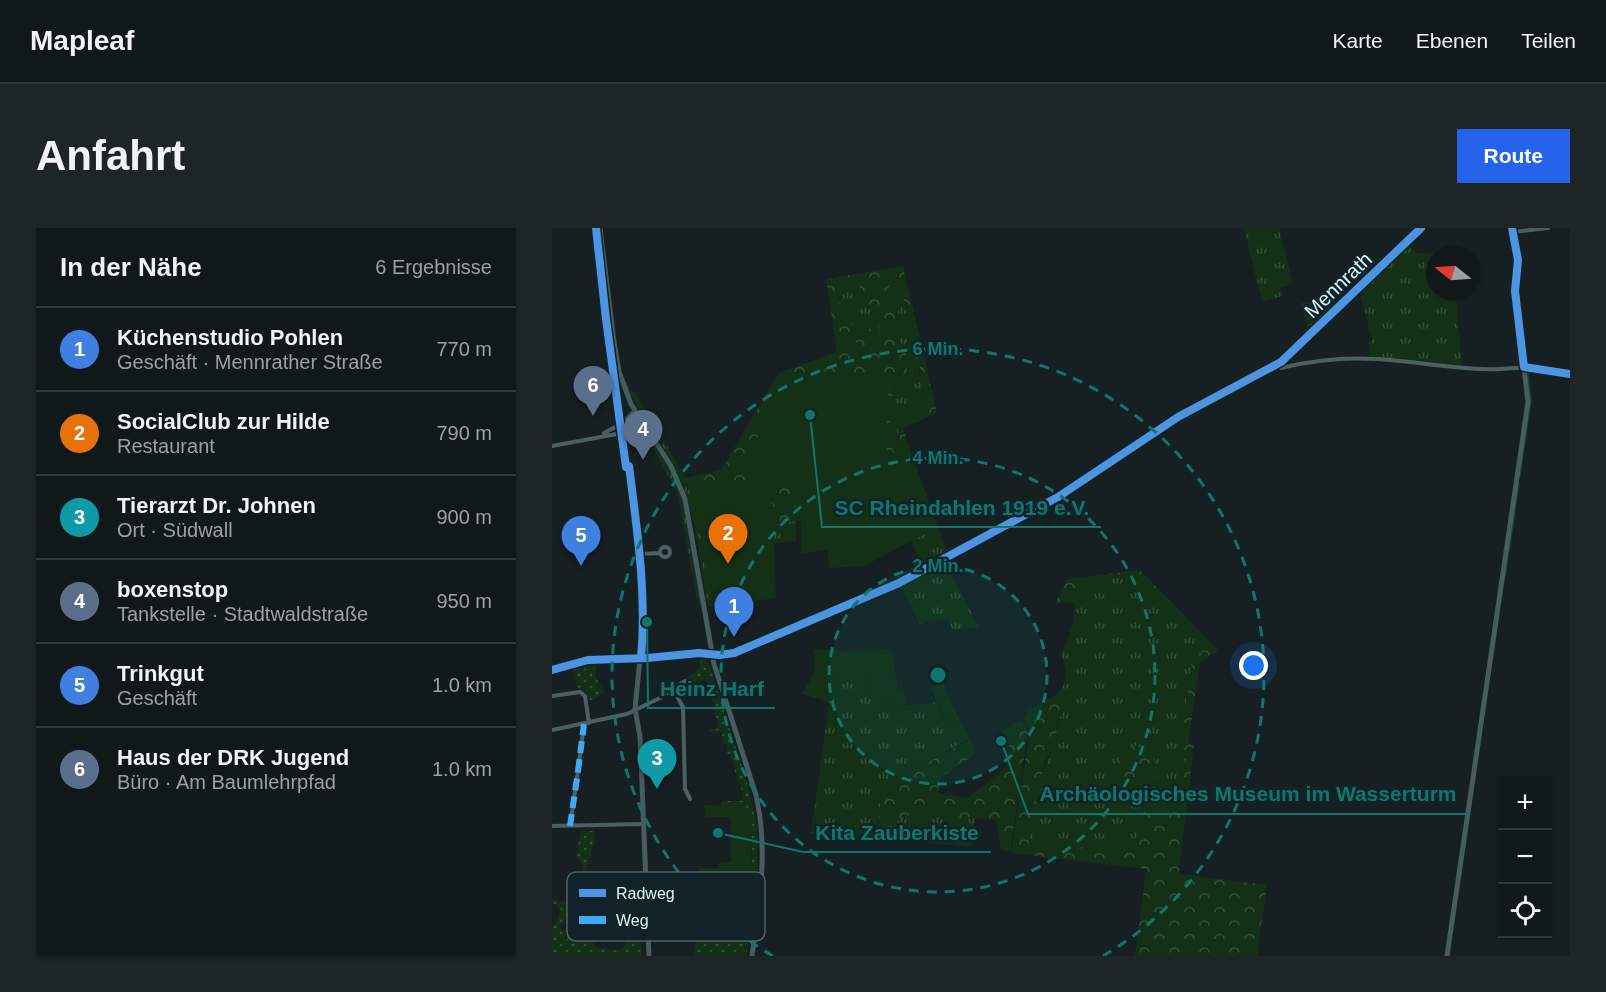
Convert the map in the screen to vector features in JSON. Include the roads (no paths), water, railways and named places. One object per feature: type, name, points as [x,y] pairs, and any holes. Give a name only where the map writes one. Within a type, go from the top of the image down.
[{"type":"main road","points":[[600,228],[615,354],[624,386],[635,411],[671,466],[685,499],[712,654],[760,816],[762,872]]},
{"type":"main road","name":"Mennrath","points":[[552,670],[588,660],[734,653],[899,583],[1058,497],[1178,417],[1277,364],[1299,346],[1422,228]]},
{"type":"main road","points":[[1447,956],[1528,402],[1515,291],[1518,260],[1512,230]]},
{"type":"main road","points":[[635,411],[625,422],[624,435],[640,554],[642,628],[635,709],[640,736],[645,872]]},
{"type":"main road","points":[[624,435],[639,417]]},
{"type":"main road","points":[[648,941],[649,956]]},
{"type":"main road","points":[[752,956],[754,941]]},
{"type":"street","points":[[1512,230],[1548,228]]},
{"type":"street","points":[[1277,364],[1281,368],[1323,359],[1368,359],[1477,369],[1524,367]]},
{"type":"street","points":[[601,435],[625,422]]},
{"type":"street","points":[[552,446],[601,435],[622,433],[624,435]]},
{"type":"street","points":[[640,554],[660,553]]},
{"type":"street","points":[[552,730],[627,714],[685,681]]},
{"type":"street","points":[[673,689],[682,706],[685,789],[690,799]]},
{"type":"street","points":[[552,696],[580,692],[585,696],[589,723]]},
{"type":"street","points":[[570,826],[584,724]]},
{"type":"street","points":[[552,826],[642,824]]},
{"type":"waterway","points":[[1517,334],[1518,343]]},
{"type":"waterway","points":[[1519,348],[1521,364]]},
{"type":"waterway","points":[[1520,476],[1531,401],[1528,373]]},
{"type":"waterway","points":[[1515,509],[1519,483]]},
{"type":"waterway","points":[[1509,552],[1515,512]]},
{"type":"waterway","points":[[1505,576],[1508,556]]},
{"type":"place","name":"SC Rheindahlen 1919 e.V.","points":[[810,415]]},
{"type":"place","name":"Haus der DRK Jugend","points":[[593,416]]},
{"type":"place","name":"boxenstop","points":[[643,460]]},
{"type":"place","name":"SocialClub zur Hilde","points":[[728,564]]},
{"type":"place","name":"Trinkgut","points":[[581,566]]},
{"type":"place","name":"Heinz Harf","points":[[647,622]]},
{"type":"place","name":"Küchenstudio Pohlen","points":[[734,637]]},
{"type":"place","name":"Archäologisches Museum im Wasserturm","points":[[1001,741]]},
{"type":"place","name":"Tierarzt Dr. Johnen","points":[[657,789]]},
{"type":"place","name":"Kita Zauberkiste","points":[[718,833]]}]
